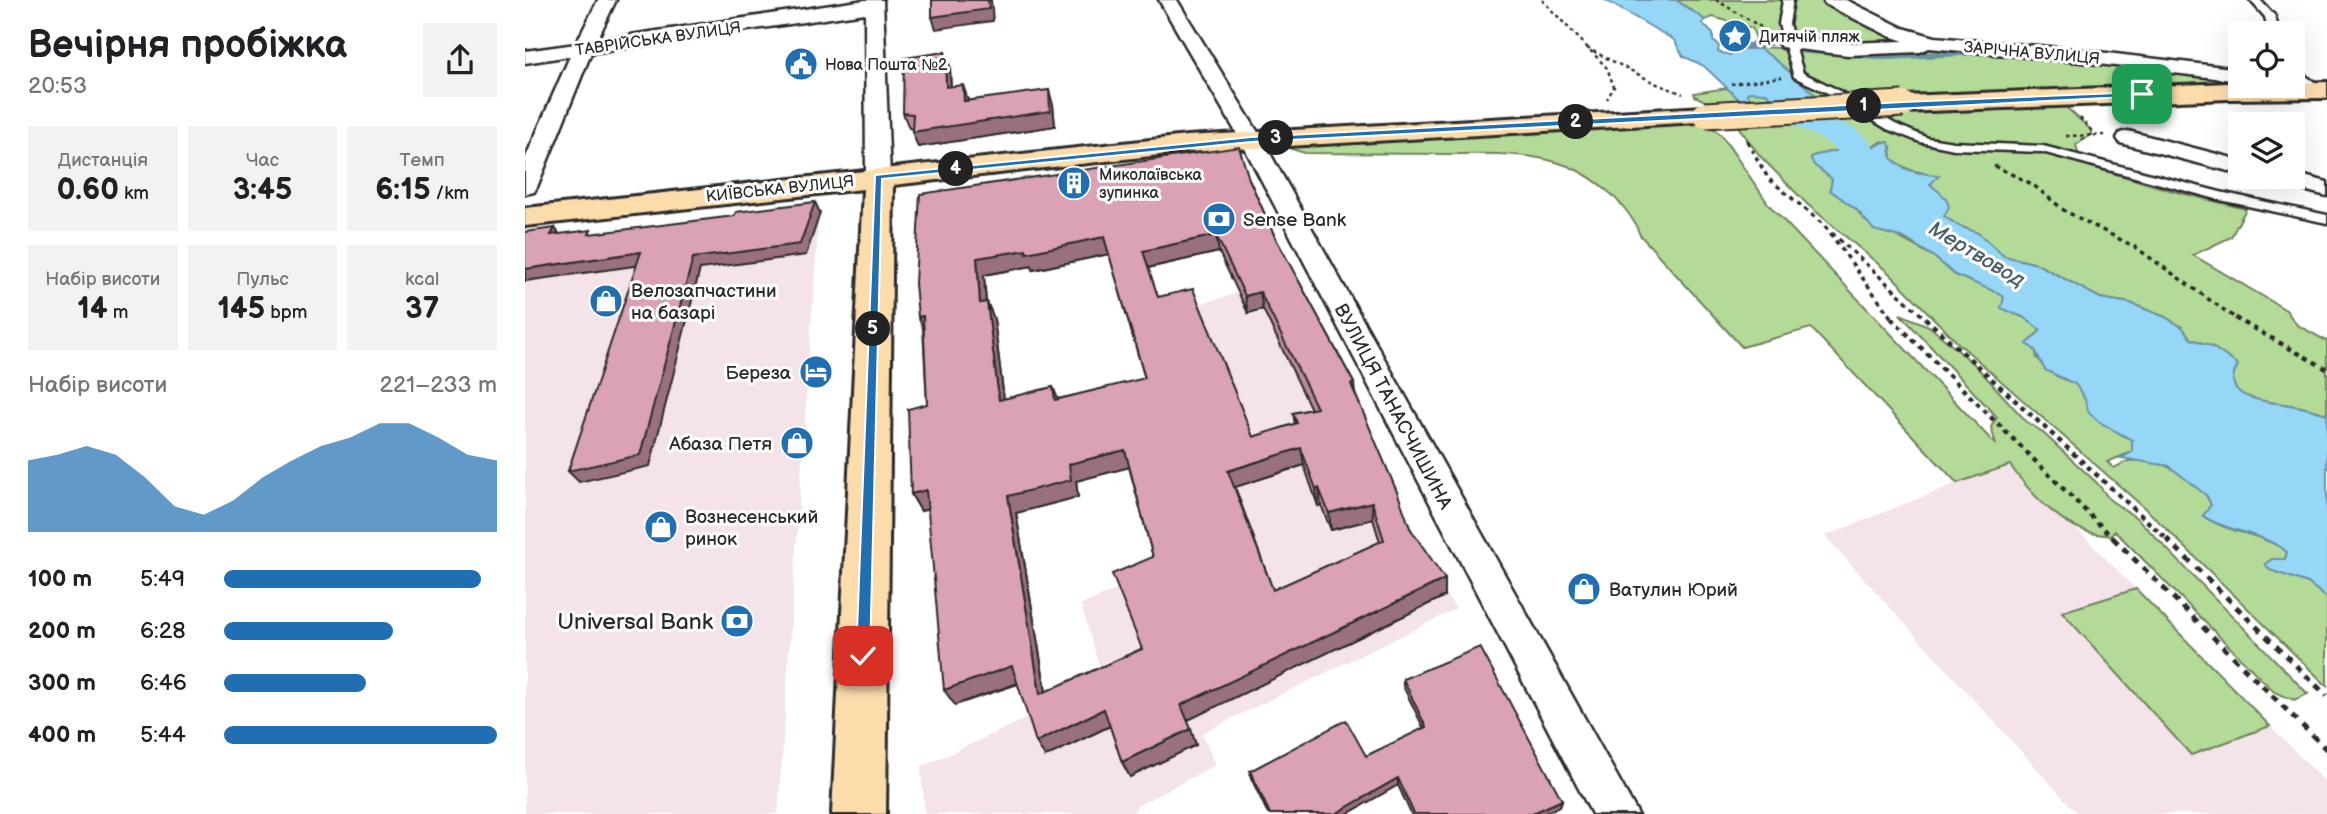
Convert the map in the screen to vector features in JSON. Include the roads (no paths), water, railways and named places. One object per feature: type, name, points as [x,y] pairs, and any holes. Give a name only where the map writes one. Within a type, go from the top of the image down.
[{"type":"main road","name":"КИЇВСЬКА ВУЛИЦЯ","points":[[525,216],[1251,139],[1697,106],[1903,104],[2228,89]]},
{"type":"main road","points":[[859,814],[878,177]]},
{"type":"street","points":[[525,187],[583,49],[607,0]]},
{"type":"street","name":"ВУЛИЦЯ ТАНАСЧИШИНА","points":[[1168,0],[1251,139],[1616,814]]},
{"type":"street","name":"ЗАРІЧНА ВУЛИЦЯ","points":[[1832,0],[1896,32],[1922,41],[2082,55],[2228,73]]},
{"type":"street","points":[[874,3],[878,177]]},
{"type":"street","name":"ТАВРІЙСЬКА ВУЛИЦЯ","points":[[525,57],[874,3]]},
{"type":"street","points":[[1788,43],[1871,50],[1953,45]]},
{"type":"street","points":[[2127,138],[2228,164]]},
{"type":"street","points":[[2305,183],[2327,189]]},
{"type":"lane","points":[[1788,0],[1784,24],[1798,75],[1823,86],[1899,131],[1926,141],[1956,147],[2013,145],[2043,149],[2252,205],[2327,219]]},
{"type":"lane","points":[[2255,0],[2270,16],[2271,21]]},
{"type":"water","points":[[1605,0],[1676,0],[1705,20],[1702,23],[1713,34],[1713,41],[1719,45],[1718,52],[1730,55],[1744,43],[1762,50],[1784,67],[1821,100],[1814,118],[1831,131],[1864,149],[1889,142],[1892,159],[1904,168],[1939,176],[1930,184],[1946,198],[1949,207],[1944,216],[1957,225],[1978,233],[2004,256],[2037,264],[2100,298],[2130,303],[2165,317],[2182,327],[2191,339],[2211,346],[2238,365],[2233,377],[2234,386],[2249,397],[2327,414],[2327,598],[2308,583],[2270,570],[2265,564],[2272,559],[2285,559],[2287,552],[2278,545],[2203,516],[2211,505],[2207,496],[2169,466],[2121,458],[2132,452],[2132,440],[2099,422],[2089,413],[2084,397],[2075,384],[2045,370],[2035,350],[2027,344],[2041,330],[2023,317],[2001,308],[2004,298],[2001,294],[1955,275],[1933,256],[1904,238],[1874,230],[1856,209],[1830,190],[1832,179],[1814,165],[1811,159],[1812,156],[1839,150],[1844,144],[1841,140],[1791,119],[1766,93],[1749,92],[1747,94],[1751,101],[1745,105],[1704,66],[1683,56],[1674,40]]},
{"type":"waterway","points":[[1744,47],[1758,47],[1772,42]]},
{"type":"waterway","points":[[1797,50],[1889,57],[1982,52]]},
{"type":"waterway","name":"Мертвовод","points":[[1787,103],[1811,122],[1842,137],[1855,147],[1876,181],[1895,201]]},
{"type":"place","name":"Дитячій пляж","points":[[1735,36]]},
{"type":"place","name":"Нова Пошта №2","points":[[801,64]]},
{"type":"place","name":"Миколаївська зупинка","points":[[1074,183]]},
{"type":"place","name":"Sense Bank","points":[[1219,219]]},
{"type":"place","name":"Велозапчастини на базарі","points":[[606,301]]},
{"type":"place","name":"Береза","points":[[816,372]]},
{"type":"place","name":"Абаза Петя","points":[[797,443]]},
{"type":"place","name":"Вознесенський ринок","points":[[661,527]]},
{"type":"place","name":"Ватулин Юрий","points":[[1584,589]]},
{"type":"place","name":"Universal Bank","points":[[737,621]]}]
